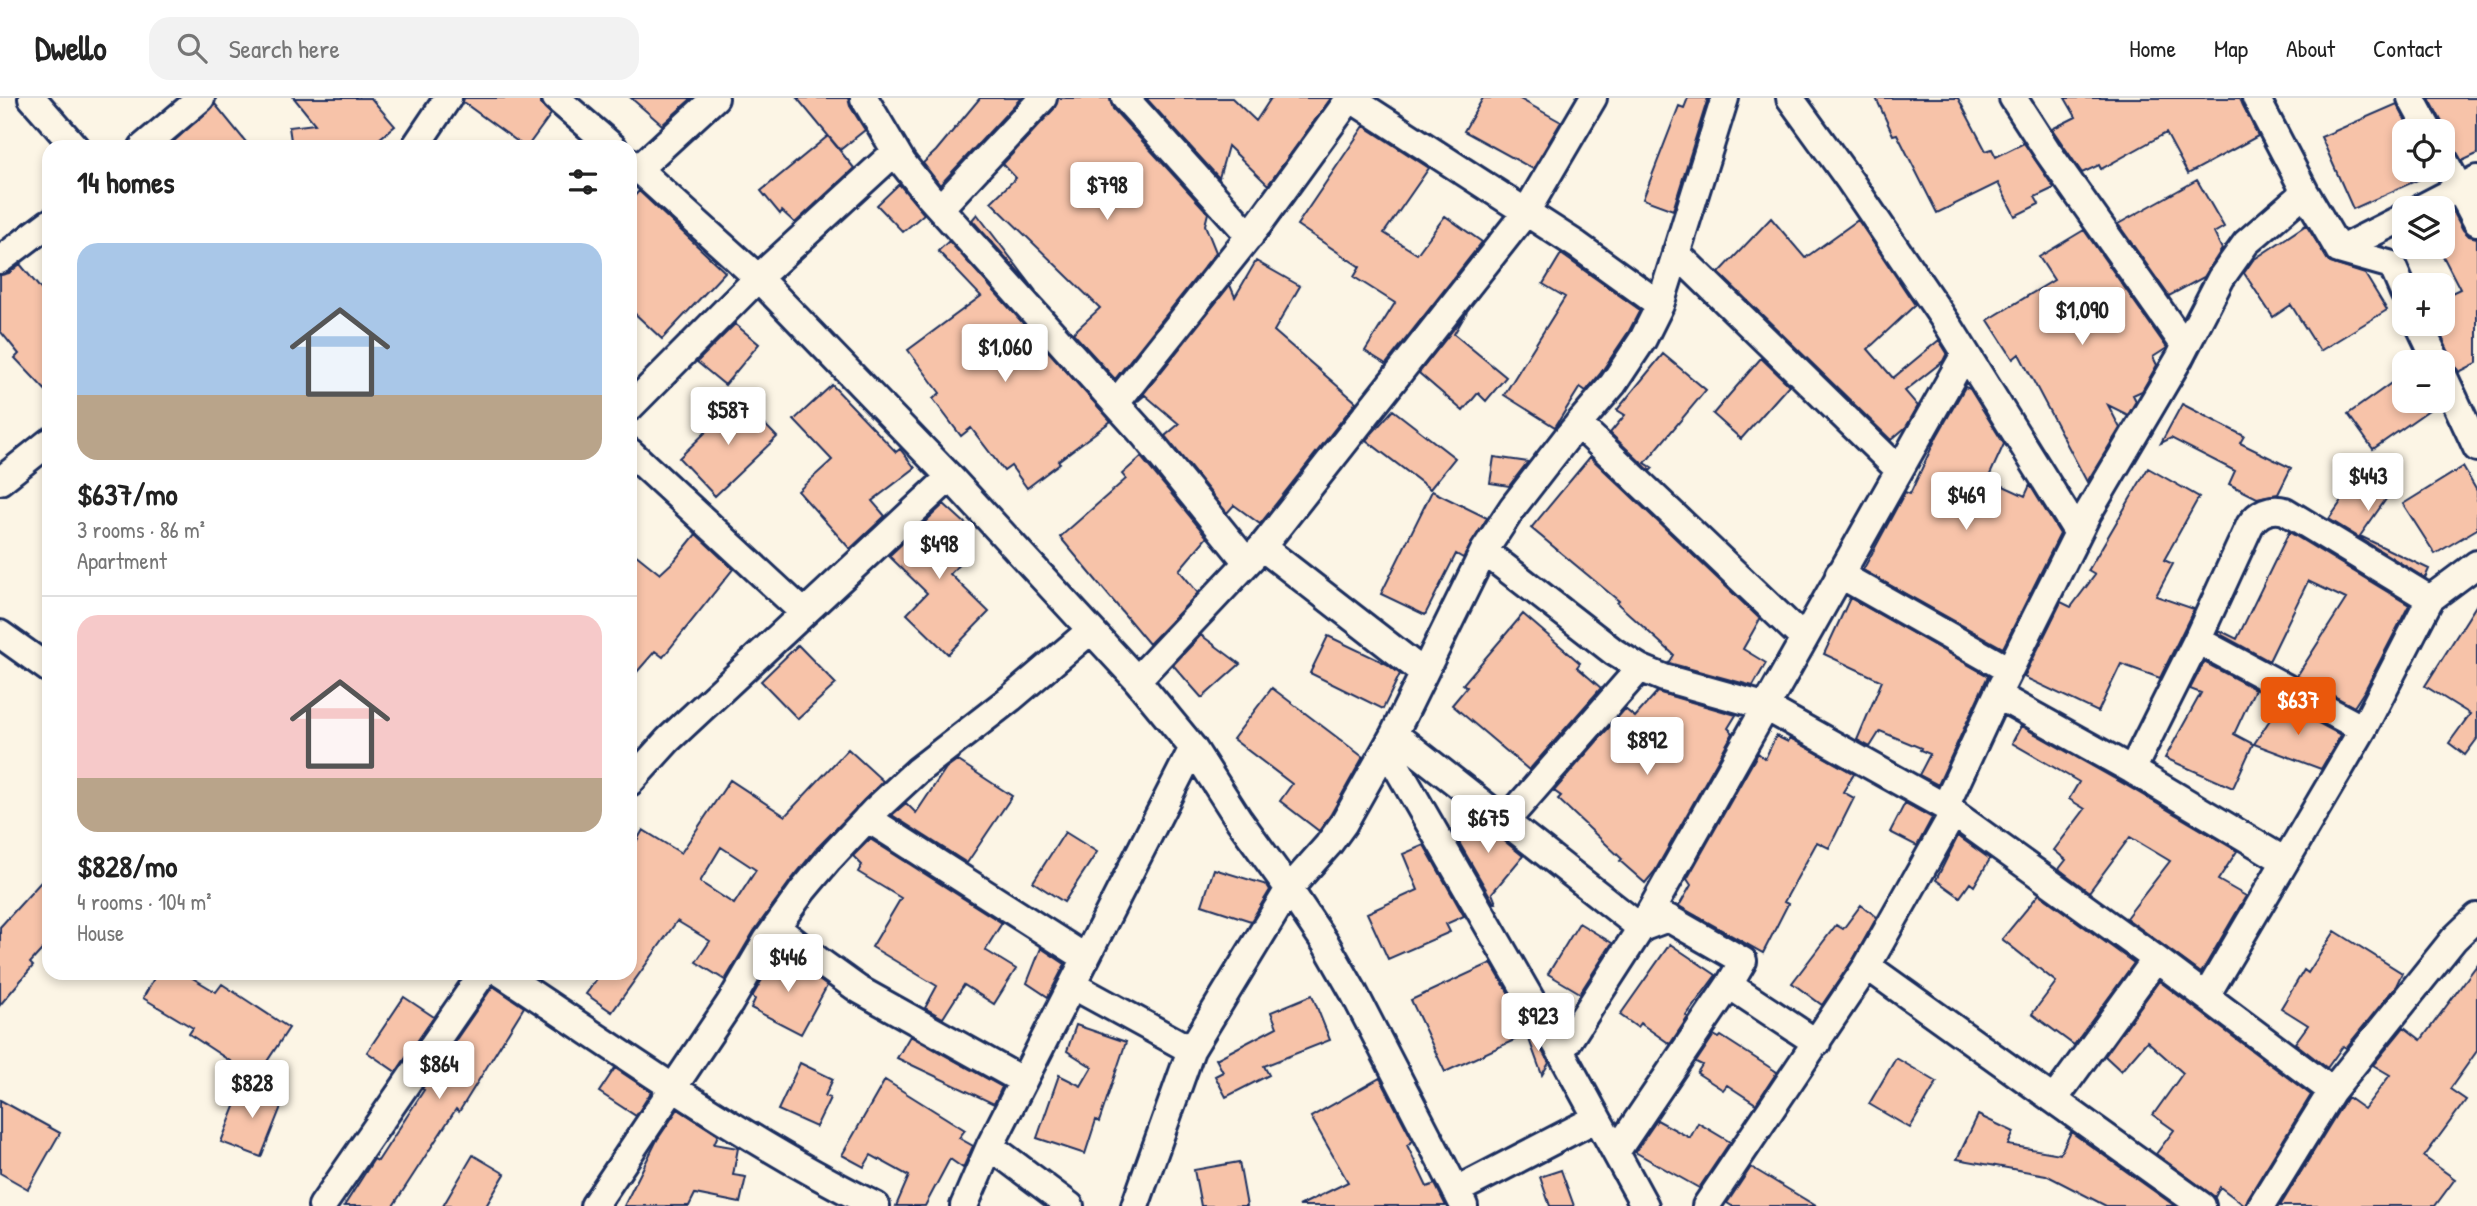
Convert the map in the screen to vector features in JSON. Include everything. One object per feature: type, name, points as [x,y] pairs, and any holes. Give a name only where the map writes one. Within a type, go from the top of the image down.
[{"type":"street","points":[[32,98],[69,140]]},
{"type":"street","points":[[152,140],[201,98]]},
{"type":"street","points":[[420,140],[447,98]]},
{"type":"street","points":[[556,98],[604,140]]},
{"type":"street","points":[[637,170],[715,98]]},
{"type":"street","points":[[864,98],[895,152],[940,208],[1255,554],[1424,673]]},
{"type":"street","points":[[940,208],[1044,98]]},
{"type":"street","points":[[1125,98],[1250,236]]},
{"type":"street","points":[[1116,403],[1250,236],[1350,98],[1527,212],[1660,305]]},
{"type":"street","points":[[1138,680],[1255,554],[1527,212],[1593,98]]},
{"type":"street","points":[[1135,1206],[1191,1050],[1289,889],[1336,834],[1390,741],[1484,551],[1513,507],[1629,362],[1660,305],[1725,98]]},
{"type":"street","points":[[1790,98],[1898,251],[2078,533]]},
{"type":"street","points":[[2013,98],[2185,346]]},
{"type":"street","points":[[2256,98],[2339,250],[2392,265],[2395,273]]},
{"type":"street","points":[[2411,98],[2422,119]]},
{"type":"street","points":[[637,400],[758,278],[895,152]]},
{"type":"street","points":[[2455,170],[2468,184],[2477,222]]},
{"type":"street","points":[[637,174],[758,278],[950,477],[1138,680],[1193,748],[1289,889],[1354,993],[1460,1198],[1597,1118]]},
{"type":"street","points":[[2444,196],[2468,184]]},
{"type":"street","points":[[1706,1206],[1867,966],[1949,809],[1997,695],[2088,513],[2185,346],[2214,289],[2241,248],[2305,192]]},
{"type":"street","points":[[2339,250],[2392,223]]},
{"type":"street","points":[[0,260],[42,228]]},
{"type":"street","points":[[1676,253],[1899,470]]},
{"type":"street","points":[[1561,1052],[1641,929],[1764,706],[1965,354]]},
{"type":"street","points":[[2455,401],[2477,448]]},
{"type":"street","points":[[1578,424],[1804,638]]},
{"type":"street","points":[[0,481],[42,448]]},
{"type":"street","points":[[637,459],[804,613]]},
{"type":"street","points":[[637,774],[668,740],[950,477]]},
{"type":"street","points":[[2132,770],[2197,640],[2250,525],[2259,514],[2272,509],[2284,511],[2430,599]]},
{"type":"street","points":[[1484,551],[1614,652],[1640,668],[1664,678],[1764,706],[1949,809],[2332,1091]]},
{"type":"street","points":[[2206,996],[2363,729],[2430,599],[2477,564]]},
{"type":"street","points":[[1839,574],[2009,670]]},
{"type":"street","points":[[594,1206],[730,1003],[776,927],[803,890],[867,818],[917,771],[1011,698],[1091,630]]},
{"type":"street","points":[[0,634],[42,664]]},
{"type":"street","points":[[2197,640],[2363,729]]},
{"type":"street","points":[[1505,822],[1640,668]]},
{"type":"street","points":[[1997,695],[2132,770],[2285,861]]},
{"type":"street","points":[[1390,741],[1505,822],[1641,929]]},
{"type":"street","points":[[1390,741],[1645,1206]]},
{"type":"street","points":[[964,1206],[990,1146],[1193,748]]},
{"type":"street","points":[[867,818],[1086,958]]},
{"type":"street","points":[[2261,1206],[2332,1091],[2454,939],[2477,917]]},
{"type":"street","points":[[1616,1152],[1743,961],[1668,918],[1641,929]]},
{"type":"street","points":[[776,927],[858,989],[1023,1082]]},
{"type":"street","points":[[2054,1098],[2156,959]]},
{"type":"street","points":[[1867,966],[2202,1206]]},
{"type":"street","points":[[322,1206],[478,980]]},
{"type":"street","points":[[512,980],[785,1158],[876,1206]]},
{"type":"street","points":[[1072,985],[1191,1050]]},
{"type":"street","points":[[1729,985],[1817,1043]]},
{"type":"street","points":[[990,1146],[1070,1206]]},
{"type":"building","points":[[294,98],[371,98],[395,126],[378,140],[291,140],[289,127],[315,124]]},
{"type":"building","points":[[464,98],[541,98],[541,104],[551,114],[532,140],[515,140],[463,102]]},
{"type":"building","points":[[631,98],[692,98],[662,125]]},
{"type":"building","points":[[797,98],[848,98],[865,130],[840,150]]},
{"type":"building","points":[[980,98],[1021,98],[940,185],[923,163]]},
{"type":"building","points":[[1058,98],[1110,98],[1113,109],[1208,213],[1205,225],[1216,252],[1115,379],[1073,333],[1100,308],[991,202],[1016,178],[1003,164],[1054,109]]},
{"type":"building","points":[[1146,98],[1232,98],[1256,121],[1271,98],[1331,98],[1268,185],[1228,146],[1219,178]]},
{"type":"building","points":[[1483,98],[1518,98],[1561,122],[1533,169],[1464,131]]},
{"type":"building","points":[[1688,98],[1708,98],[1673,210],[1643,199],[1679,106],[1684,108]]},
{"type":"building","points":[[1876,98],[1958,98],[1986,151],[1992,149],[1996,157],[2024,143],[2054,188],[2035,197],[2039,204],[2015,216],[1998,183],[1937,213],[1897,134],[1893,135]]},
{"type":"building","points":[[2065,98],[2240,98],[2258,136],[2188,174],[2166,133],[2101,169],[2099,165],[2082,173],[2052,129],[2076,117]]},
{"type":"building","points":[[2429,98],[2477,98],[2477,154],[2462,161],[2455,150],[2455,119],[2440,119]]},
{"type":"building","points":[[215,104],[244,140],[175,140]]},
{"type":"building","points":[[2397,104],[2405,119],[2392,119],[2392,182],[2413,182],[2353,209],[2321,137]]},
{"type":"building","points":[[1364,126],[1429,168],[1384,233],[1417,254],[1445,216],[1482,242],[1386,364],[1365,351],[1395,303],[1354,277],[1360,267],[1297,225]]},
{"type":"building","points":[[828,136],[854,168],[795,223],[782,211],[780,214],[761,191]]},
{"type":"building","points":[[2197,180],[2224,227],[2214,233],[2222,249],[2204,277],[2169,296],[2118,224]]},
{"type":"building","points":[[899,184],[924,214],[903,232],[877,205]]},
{"type":"building","points":[[639,191],[725,272],[662,339],[637,316]]},
{"type":"building","points":[[977,214],[1036,291],[972,220]]},
{"type":"building","points":[[2455,215],[2463,230],[2469,236],[2477,238],[2477,363],[2459,372],[2455,366],[2455,350],[2447,350],[2441,336],[2455,336],[2455,291],[2460,289],[2455,273],[2452,273],[2445,259],[2455,259]]},
{"type":"building","points":[[1771,218],[1805,258],[1858,220],[1915,305],[1868,349],[1893,378],[1939,340],[1947,353],[1943,361],[1905,391],[1918,406],[1906,427],[1891,440],[1719,273]]},
{"type":"building","points":[[2306,225],[2330,263],[2365,274],[2387,310],[2320,351],[2291,305],[2273,317],[2244,273],[2253,260]]},
{"type":"building","points":[[2084,230],[2167,348],[2153,357],[2157,365],[2142,391],[2133,395],[2136,401],[2128,415],[2108,405],[2120,428],[2087,482],[2019,354],[2013,359],[1988,320],[2054,280],[2039,257]]},
{"type":"building","points":[[949,241],[1111,421],[1027,488],[1011,466],[1004,471],[971,428],[961,436],[933,399],[940,393],[908,350],[981,296],[938,251]]},
{"type":"building","points":[[1561,254],[1640,310],[1600,374],[1586,391],[1580,387],[1555,427],[1504,395],[1565,297],[1543,284]]},
{"type":"building","points":[[1256,261],[1300,286],[1274,331],[1356,402],[1260,524],[1234,505],[1227,513],[1165,436],[1179,424],[1145,395],[1138,401],[1230,285],[1235,297]]},
{"type":"building","points":[[20,264],[42,291],[42,387],[15,358],[19,354],[0,331],[0,275],[9,273]]},
{"type":"building","points":[[1467,312],[1454,334],[1506,377],[1486,401],[1478,393],[1463,411],[1419,373]]},
{"type":"building","points":[[735,324],[759,344],[725,385],[697,362]]},
{"type":"building","points":[[1663,354],[1706,390],[1645,463],[1653,468],[1650,471],[1610,433],[1625,415],[1617,410]]},
{"type":"building","points":[[1761,358],[1789,385],[1741,439],[1713,414]]},
{"type":"building","points":[[2392,383],[2392,413],[2425,413],[2373,449],[2348,414]]},
{"type":"building","points":[[832,385],[896,452],[900,449],[915,468],[872,501],[885,516],[850,549],[798,491],[832,460],[794,420]]},
{"type":"building","points":[[1965,387],[1970,389],[2004,444],[1988,479],[2025,496],[2030,485],[2060,534],[2003,648],[1863,570],[1905,492],[1910,494],[1937,436]]},
{"type":"building","points":[[740,399],[777,437],[715,496],[679,458]]},
{"type":"building","points":[[2182,404],[2244,436],[2240,443],[2291,468],[2278,494],[2257,498],[2229,484],[2235,471],[2171,438],[2161,443]]},
{"type":"building","points":[[1393,410],[1455,458],[1430,489],[1366,440]]},
{"type":"building","points":[[1141,457],[1207,537],[1179,570],[1198,593],[1149,644],[1060,537],[1126,479],[1122,474]]},
{"type":"building","points":[[1494,457],[1528,462],[1509,486],[1490,483]]},
{"type":"building","points":[[1590,457],[1760,619],[1743,649],[1766,663],[1753,686],[1669,663],[1674,655],[1617,603],[1619,601],[1531,528]]},
{"type":"building","points":[[2366,466],[2391,492],[2360,536],[2429,569],[2425,578],[2329,519]]},
{"type":"building","points":[[2463,467],[2477,491],[2477,529],[2435,554],[2403,504]]},
{"type":"building","points":[[2148,468],[2199,497],[2164,560],[2173,564],[2156,596],[2194,609],[2160,678],[2121,664],[2098,712],[2024,677],[2061,602],[2071,607],[2095,575],[2088,571]]},
{"type":"building","points":[[1432,491],[1487,518],[1463,558],[1456,554],[1425,615],[1381,594]]},
{"type":"building","points":[[944,504],[967,525],[948,544],[964,559],[950,574],[989,612],[948,654],[907,614],[927,593],[889,556]]},
{"type":"building","points":[[2289,532],[2409,605],[2354,707],[2297,676],[2346,599],[2308,581],[2269,661],[2218,633],[2219,630],[2237,639]]},
{"type":"building","points":[[696,534],[733,569],[663,657],[655,651],[637,672],[637,556],[660,574]]},
{"type":"building","points":[[1850,598],[1988,676],[1938,785],[1919,775],[1930,754],[1920,750],[1921,748],[1880,731],[1870,747],[1857,740],[1882,681],[1824,654]]},
{"type":"building","points":[[2477,604],[2477,739],[2465,755],[2449,743],[2470,714],[2425,686]]},
{"type":"building","points":[[1523,614],[1580,663],[1577,667],[1601,688],[1529,770],[1452,705],[1467,687],[1463,684]]},
{"type":"building","points":[[1201,635],[1240,664],[1202,698],[1173,665]]},
{"type":"building","points":[[1328,636],[1387,664],[1400,674],[1383,709],[1310,673]]},
{"type":"building","points":[[798,645],[836,684],[798,719],[761,681]]},
{"type":"building","points":[[2204,662],[2255,689],[2234,734],[2253,744],[2233,788],[2165,758],[2201,693],[2190,689]]},
{"type":"building","points":[[1272,688],[1363,757],[1319,831],[1280,801],[1292,784],[1233,739]]},
{"type":"building","points":[[1657,692],[1736,715],[1728,728],[1733,733],[1655,871],[1645,883],[1558,799],[1561,796],[1554,791],[1625,709],[1635,717]]},
{"type":"building","points":[[2281,703],[2341,735],[2321,769],[2254,744]]},
{"type":"building","points":[[2021,726],[2237,851],[2218,880],[2246,896],[2201,973],[2126,918],[2170,861],[2130,837],[2089,892],[2059,869],[2066,860],[2054,850],[2085,809],[2069,799],[2079,782],[2012,743]]},
{"type":"building","points":[[1776,736],[1788,742],[1790,738],[1854,774],[1843,792],[1854,798],[1829,848],[1817,842],[1784,902],[1788,904],[1763,953],[1679,906],[1691,885],[1687,879],[1758,753],[1765,759]]},
{"type":"building","points":[[848,749],[883,781],[817,848],[791,880],[754,931],[725,980],[696,962],[710,941],[677,921],[637,977],[637,840],[643,830],[681,853],[730,780],[785,816]],"holes":[[[721,847],[756,870],[734,904],[700,882]]]},
{"type":"building","points":[[957,760],[1012,796],[967,863],[892,815],[906,803],[916,813],[946,768]]},
{"type":"building","points":[[1905,803],[1932,818],[1917,846],[1890,832]]},
{"type":"building","points":[[1481,822],[1523,856],[1492,893],[1496,903],[1453,832],[1455,831],[1456,835]]},
{"type":"building","points":[[1065,832],[1097,852],[1064,902],[1033,882]]},
{"type":"building","points":[[1958,836],[1990,859],[1974,886],[1970,883],[1960,897],[1936,880]]},
{"type":"building","points":[[870,839],[1002,923],[985,950],[1016,969],[994,1004],[964,985],[943,1018],[925,1008],[937,986],[872,947],[901,898],[858,872],[862,865],[853,856]]},
{"type":"building","points":[[1424,845],[1464,916],[1446,924],[1450,932],[1388,959],[1367,913],[1418,890],[1403,854]]},
{"type":"building","points":[[1214,869],[1267,885],[1270,890],[1251,921],[1202,905]]},
{"type":"building","points":[[42,881],[42,950],[30,963],[33,966],[0,1005],[0,927]]},
{"type":"building","points":[[2039,894],[2134,963],[2074,1045],[2032,1014],[2056,982],[2002,939]]},
{"type":"building","points":[[1861,905],[1877,917],[1854,958],[1822,1005],[1792,983],[1836,925],[1843,929]]},
{"type":"building","points":[[1579,923],[1612,943],[1580,993],[1548,974]]},
{"type":"building","points":[[2335,931],[2402,973],[2396,986],[2327,1068],[2295,1043],[2308,1025],[2281,1008],[2304,970],[2308,973]]},
{"type":"building","points":[[1670,944],[1716,975],[1686,1016],[1688,1017],[1670,1044],[1640,1023],[1637,1027],[1620,1015]]},
{"type":"building","points":[[1041,948],[1065,964],[1048,997],[1027,983]]},
{"type":"building","points":[[779,950],[827,986],[801,1034],[751,1008],[755,999],[752,997]]},
{"type":"building","points":[[1491,963],[1511,997],[1506,1000],[1523,1036],[1445,1072],[1411,1000]]},
{"type":"building","points":[[2477,965],[2477,1051],[2450,1089],[2466,1100],[2424,1157],[2455,1179],[2435,1206],[2280,1206],[2347,1097],[2364,1109],[2390,1075],[2373,1065],[2404,1027],[2421,1040]]},
{"type":"building","points":[[153,980],[196,980],[216,992],[222,984],[289,1028],[256,1078],[189,1034],[193,1028],[143,998]]},
{"type":"building","points":[[596,980],[635,980],[612,1012],[586,994]]},
{"type":"building","points":[[2159,981],[2311,1095],[2245,1206],[2220,1187],[2215,1197],[2156,1154],[2174,1130],[2153,1115],[2183,1073],[2147,1041],[2121,1071],[2105,1056]]},
{"type":"building","points":[[493,986],[524,1007],[459,1112],[456,1109],[393,1206],[344,1206],[374,1159],[378,1161],[424,1090],[422,1089]]},
{"type":"building","points":[[1312,995],[1330,1040],[1264,1066],[1269,1075],[1226,1097],[1215,1076],[1223,1072],[1216,1059],[1277,1027],[1271,1012]]},
{"type":"building","points":[[404,997],[434,1017],[396,1072],[367,1052]]},
{"type":"building","points":[[1076,1025],[1126,1042],[1099,1122],[1096,1120],[1085,1154],[1037,1138],[1059,1075],[1081,1086],[1092,1067],[1067,1051]]},
{"type":"building","points":[[1530,1030],[1549,1063],[1542,1075],[1526,1031]]},
{"type":"building","points":[[1714,1035],[1719,1038],[1721,1036],[1777,1072],[1756,1104],[1727,1085],[1723,1090],[1697,1073],[1702,1065],[1696,1062]]},
{"type":"building","points":[[910,1036],[1002,1087],[994,1104],[897,1058]]},
{"type":"building","points":[[1896,1058],[1937,1082],[1910,1128],[1869,1104]]},
{"type":"building","points":[[800,1063],[833,1079],[825,1096],[830,1098],[816,1127],[778,1110]]},
{"type":"building","points":[[615,1068],[651,1092],[636,1116],[599,1092]]},
{"type":"building","points":[[1380,1078],[1413,1141],[1407,1145],[1427,1187],[1435,1184],[1446,1206],[1299,1206],[1348,1182],[1311,1117]]},
{"type":"building","points":[[885,1080],[965,1130],[959,1138],[973,1146],[963,1168],[950,1159],[925,1206],[896,1206],[909,1176],[871,1155],[864,1167],[842,1155]]},
{"type":"building","points":[[244,1084],[284,1099],[261,1157],[221,1142]]},
{"type":"building","points":[[0,1100],[60,1133],[28,1189],[0,1173]]},
{"type":"building","points":[[678,1109],[718,1135],[714,1144],[738,1148],[733,1175],[746,1177],[740,1203],[695,1194],[689,1206],[624,1206],[657,1140]]},
{"type":"building","points":[[1978,1115],[2014,1132],[2008,1145],[2060,1154],[2071,1132],[2175,1206],[2106,1206],[2046,1175],[1957,1159]]},
{"type":"building","points":[[1657,1120],[1690,1138],[1698,1123],[1730,1142],[1699,1188],[1635,1152]]},
{"type":"building","points":[[473,1155],[505,1174],[486,1206],[443,1206]]},
{"type":"building","points":[[1239,1162],[1247,1206],[1201,1206],[1194,1170]]},
{"type":"building","points":[[1751,1167],[1816,1206],[1732,1206],[1727,1203]]},
{"type":"building","points":[[1561,1170],[1574,1206],[1550,1206],[1540,1177]]}]
